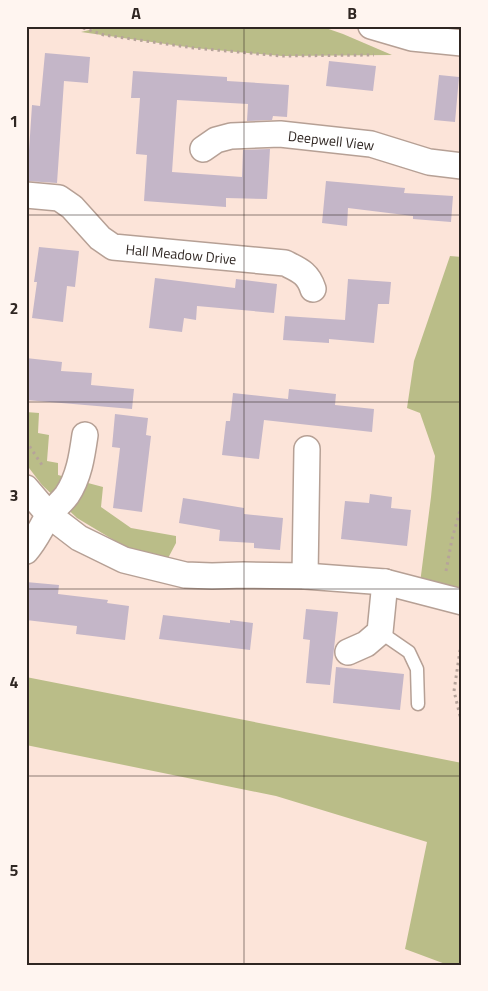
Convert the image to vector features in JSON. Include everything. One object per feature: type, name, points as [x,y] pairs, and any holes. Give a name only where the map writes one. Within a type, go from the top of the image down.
[{"type":"street","points":[[371,26],[412,38],[462,43]]},
{"type":"street","name":"Deepwell View","points":[[203,149],[216,140],[232,136],[280,134],[371,144],[429,162],[462,166]]},
{"type":"street","name":"Hall Meadow Drive","points":[[26,194],[59,198],[72,207],[100,238],[113,247],[285,263],[302,271],[309,279],[312,289]]},
{"type":"street","points":[[26,551],[35,541],[49,515],[74,484],[81,462],[85,435]]},
{"type":"street","points":[[305,576],[307,449]]},
{"type":"street","points":[[26,488],[49,515],[79,538],[124,560],[185,575],[305,576],[385,582],[451,599]]},
{"type":"street","points":[[348,652],[366,644],[380,632],[385,582]]},
{"type":"lane","points":[[380,632],[409,652],[417,669],[418,704]]},
{"type":"path","points":[[77,26],[104,35],[194,48],[282,56],[382,55]]},
{"type":"path","points":[[26,441],[34,455],[66,496]]},
{"type":"path","points":[[451,599],[452,539],[462,503]]},
{"type":"path","points":[[462,637],[454,691],[462,724]]},
{"type":"green space","points":[[105,26],[320,26],[392,55],[282,56],[194,48],[81,32]]},
{"type":"green space","points":[[450,256],[462,257],[462,578],[456,600],[419,591],[435,456],[420,413],[407,408],[414,361]]},
{"type":"green space","points":[[26,412],[39,413],[38,433],[49,435],[47,461],[58,463],[58,475],[103,487],[101,507],[131,528],[176,536],[176,543],[166,562],[132,551],[77,518],[42,485],[26,464]]},
{"type":"green space","points":[[26,677],[462,763],[462,965],[448,965],[405,949],[427,842],[276,796],[26,745]]},
{"type":"building","points":[[45,53],[90,57],[88,83],[64,81],[57,183],[27,181],[32,105],[40,106]]},
{"type":"building","points":[[329,61],[376,66],[373,91],[326,86]]},
{"type":"building","points":[[133,71],[227,77],[227,81],[289,85],[287,117],[273,116],[272,120],[247,121],[248,104],[177,100],[172,172],[242,177],[243,150],[270,149],[267,199],[226,198],[226,207],[144,201],[147,155],[136,154],[140,98],[131,98]]},
{"type":"building","points":[[439,75],[459,77],[455,122],[434,120]]},
{"type":"building","points":[[326,181],[405,188],[404,193],[453,196],[451,222],[413,219],[413,216],[348,208],[347,226],[322,223]]},
{"type":"building","points":[[39,247],[79,251],[75,287],[67,286],[63,322],[32,318],[37,282],[34,282]]},
{"type":"building","points":[[155,278],[235,288],[236,279],[277,284],[274,313],[197,306],[196,320],[184,318],[182,332],[149,328]]},
{"type":"building","points":[[348,279],[391,282],[389,304],[378,304],[374,343],[329,339],[329,343],[283,340],[285,316],[345,320]]},
{"type":"building","points":[[26,358],[62,362],[61,371],[92,373],[91,385],[134,389],[132,409],[26,400]]},
{"type":"building","points":[[289,389],[336,394],[335,405],[374,409],[372,432],[264,420],[259,459],[222,455],[226,421],[230,421],[233,393],[288,399]]},
{"type":"building","points":[[115,414],[148,418],[146,435],[151,436],[142,512],[113,508],[120,448],[112,447]]},
{"type":"building","points":[[370,494],[392,497],[391,508],[411,510],[407,546],[341,539],[345,501],[369,503]]},
{"type":"building","points":[[183,498],[244,508],[244,514],[283,518],[280,550],[254,548],[254,543],[219,541],[220,530],[179,523]]},
{"type":"building","points":[[26,582],[59,585],[58,594],[108,600],[107,603],[129,606],[125,640],[76,634],[77,626],[26,620]]},
{"type":"building","points":[[306,609],[338,612],[330,685],[306,683],[310,640],[303,639]]},
{"type":"building","points":[[163,615],[230,623],[230,620],[253,623],[250,650],[159,639]]},
{"type":"building","points":[[336,667],[404,674],[400,710],[333,703]]}]
